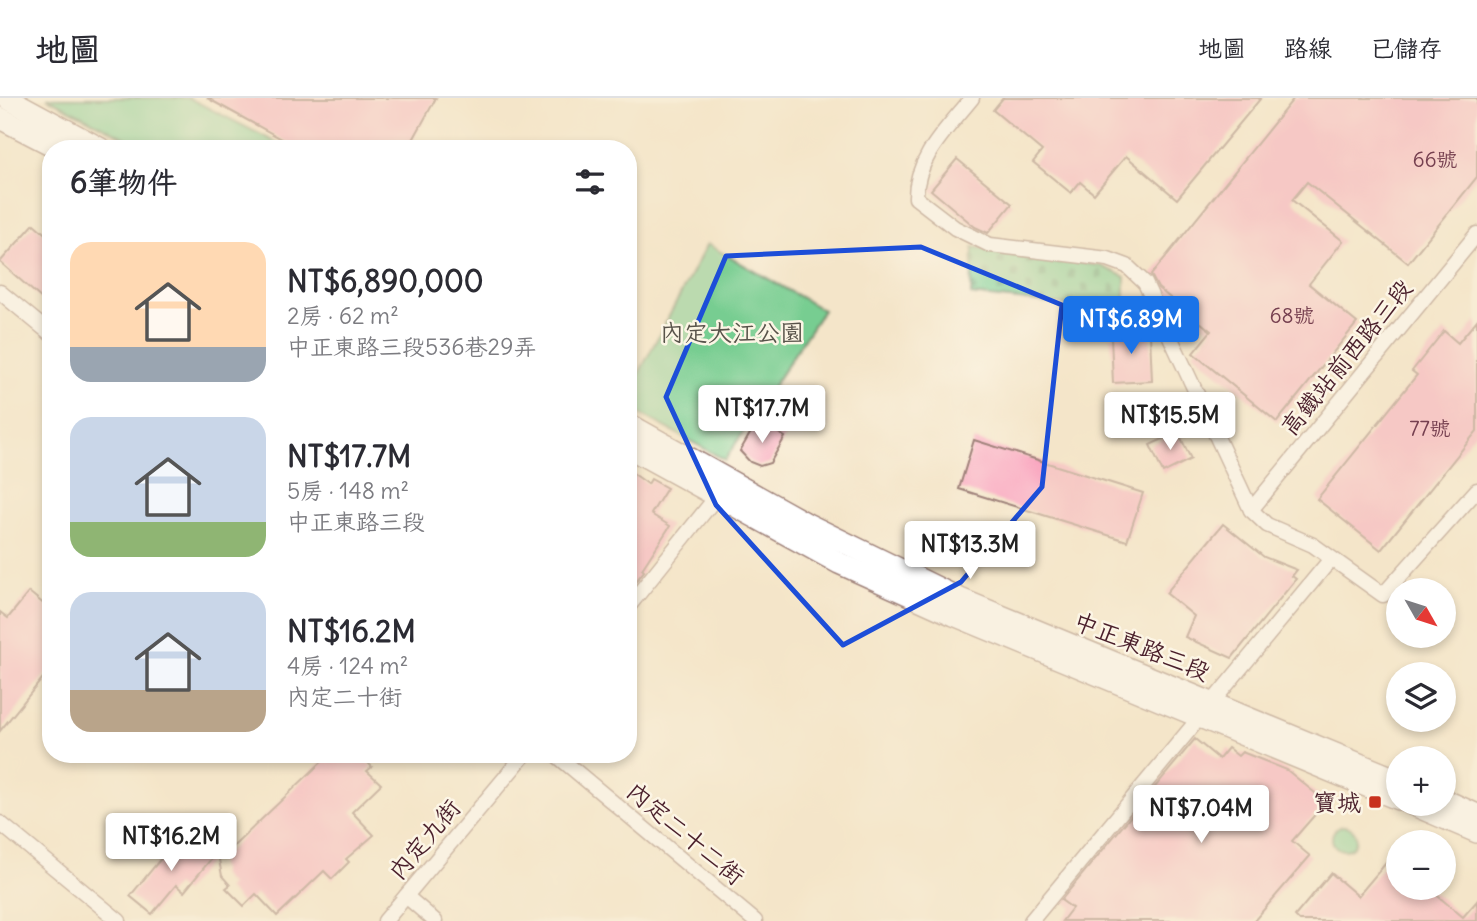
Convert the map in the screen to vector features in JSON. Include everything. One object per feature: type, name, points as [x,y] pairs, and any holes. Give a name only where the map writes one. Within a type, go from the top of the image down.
[{"type":"main road","points":[[7,98],[84,140]]},
{"type":"main road","points":[[0,118],[43,140]]},
{"type":"main road","name":"中正東路三段","points":[[637,429],[721,473],[807,524],[960,599],[1386,793]]},
{"type":"main road","points":[[637,452],[839,563],[954,615],[1207,711]]},
{"type":"main road","name":"中正東路三段","points":[[1207,711],[1386,776]]},
{"type":"main road","points":[[1456,805],[1477,815]]},
{"type":"main road","points":[[1441,816],[1477,831]]},
{"type":"street","points":[[972,98],[929,151],[915,183],[916,198],[955,228],[990,244],[1108,259],[1126,266],[1145,284],[1251,510],[1267,525],[1313,545],[1383,595],[1477,490]]},
{"type":"street","name":"高鐵站前西路三段","points":[[1251,510],[1477,234]]},
{"type":"street","points":[[0,292],[42,327]]},
{"type":"street","points":[[637,596],[717,496],[721,473]]},
{"type":"street","points":[[1031,921],[1331,559]]},
{"type":"street","name":"內定九街","points":[[385,921],[517,763]]},
{"type":"street","name":"內定二十二街","points":[[566,763],[755,921]]},
{"type":"street","points":[[0,823],[119,921]]},
{"type":"street","points":[[406,896],[435,921]]},
{"type":"highlighted area","points":[[921,247],[1062,305],[1042,487],[961,582],[843,645],[716,505],[666,397],[726,256]]},
{"type":"green space","points":[[47,98],[189,98],[271,140],[129,140]]},
{"type":"green space","name":"內定大江公園","points":[[707,244],[823,310],[725,460],[637,412],[637,377]]},
{"type":"green space","points":[[973,247],[1101,266],[1125,277],[1125,311],[971,295]]},
{"type":"green space","points":[[1344,826],[1353,829],[1356,838],[1353,847],[1344,850],[1335,847],[1332,838],[1335,829]]},
{"type":"building","points":[[207,98],[436,98],[413,140],[284,140]]},
{"type":"building","points":[[1003,98],[1261,98],[1177,199],[1126,156],[1094,194],[1080,182],[1071,193],[1033,162],[1042,151],[993,110]]},
{"type":"building","points":[[1294,98],[1477,98],[1477,177],[1408,263],[1307,182],[1292,200],[1343,241],[1309,284],[1357,323],[1277,422],[1193,353],[1211,331],[1158,288],[1151,275]]},
{"type":"building","points":[[957,159],[1012,204],[988,233],[975,227],[931,190]]},
{"type":"building","points":[[34,224],[42,231],[42,299],[0,262]]},
{"type":"building","points":[[1477,320],[1477,431],[1381,550],[1317,499],[1417,375],[1412,371],[1444,331],[1458,343]]},
{"type":"building","points":[[1145,329],[1145,334],[1150,334],[1152,381],[1113,383],[1111,336],[1116,336],[1116,330]]},
{"type":"building","points":[[758,420],[785,437],[770,463],[760,466],[750,462],[740,451]]},
{"type":"building","points":[[1178,432],[1191,459],[1163,473],[1150,445]]},
{"type":"building","points":[[974,440],[1143,493],[1127,541],[959,489]]},
{"type":"building","points":[[637,476],[648,484],[651,479],[667,488],[651,514],[670,526],[642,569],[644,571],[637,580]]},
{"type":"building","points":[[1223,524],[1264,557],[1297,570],[1292,576],[1296,579],[1232,658],[1185,637],[1194,616],[1166,593]]},
{"type":"building","points":[[29,592],[42,603],[42,679],[0,731],[0,612],[8,618]]},
{"type":"building","points":[[1195,739],[1219,759],[1228,748],[1238,756],[1242,752],[1287,770],[1326,802],[1292,841],[1310,856],[1254,921],[1062,921],[1072,908],[1061,900]]},
{"type":"building","points":[[321,763],[368,763],[372,767],[367,771],[381,784],[352,812],[374,835],[346,859],[349,862],[332,879],[324,871],[277,916],[256,894],[244,906],[226,888],[230,885],[222,876],[219,860]]},
{"type":"building","points":[[182,833],[212,858],[184,892],[176,885],[152,914],[130,896]]},
{"type":"building","points":[[1386,863],[1386,900],[1443,900],[1463,917],[1477,901],[1477,921],[1300,921],[1295,916],[1331,873],[1358,896]]},
{"type":"place","name":"寶城","points":[[1375,802]]}]
